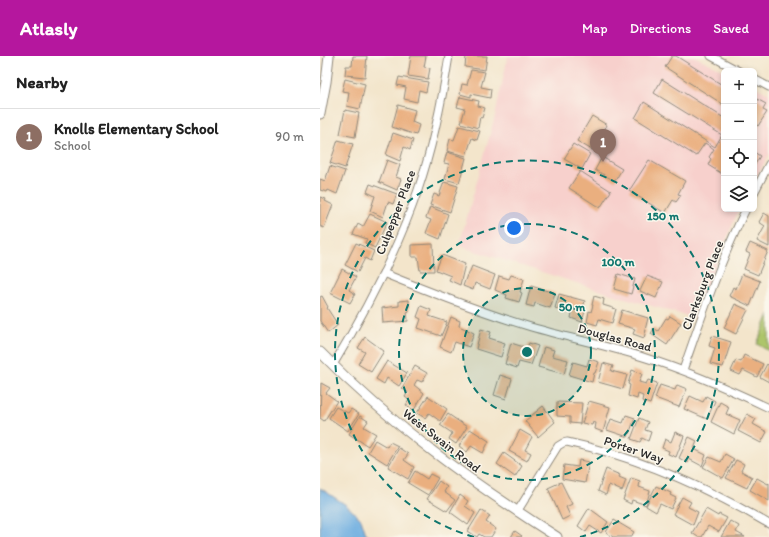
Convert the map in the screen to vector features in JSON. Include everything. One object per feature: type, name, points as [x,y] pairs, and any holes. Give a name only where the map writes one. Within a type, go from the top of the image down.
[{"type":"street","points":[[320,114],[329,56]]},
{"type":"street","name":"Culpepper Place","points":[[333,365],[363,315],[383,274],[418,190],[433,138],[445,83],[449,56]]},
{"type":"street","points":[[711,56],[733,68]]},
{"type":"street","points":[[757,81],[769,87]]},
{"type":"street","points":[[757,187],[769,164]]},
{"type":"street","name":"Clarksburg Place","points":[[683,370],[725,255],[745,212]]},
{"type":"street","name":"Douglas Road","points":[[383,274],[436,295],[546,331],[644,357],[683,370],[732,390],[769,408]]},
{"type":"street","name":"West Swain Road","points":[[320,352],[366,396],[411,434],[475,483],[557,537]]},
{"type":"street","name":"Porter Way","points":[[517,512],[558,446],[567,442],[634,461],[665,472],[724,499],[769,524]]},
{"type":"shaded area","points":[[508,56],[694,56],[721,69],[721,212],[738,212],[694,318],[621,297],[459,246],[495,116]]},
{"type":"shaded area","points":[[757,88],[769,94],[769,154],[757,176]]},
{"type":"green space","points":[[769,314],[769,351],[757,344]]},
{"type":"water","points":[[320,488],[346,505],[361,519],[367,537],[320,537]]},
{"type":"building","points":[[353,56],[367,56],[365,77],[345,75],[346,66],[352,66]]},
{"type":"building","points":[[411,56],[426,56],[424,67],[430,68],[428,79],[408,76]]},
{"type":"building","points":[[466,56],[487,56],[485,70],[465,67]]},
{"type":"building","points":[[672,56],[676,56],[721,84],[721,103],[665,67]]},
{"type":"building","points":[[471,70],[485,72],[481,87],[491,89],[490,98],[471,94],[471,97],[460,94],[462,84],[467,85]]},
{"type":"building","points":[[399,77],[428,82],[426,92],[419,90],[417,102],[404,99],[406,87],[397,85]]},
{"type":"building","points":[[345,79],[365,84],[360,109],[347,106],[349,92],[342,91]]},
{"type":"building","points":[[662,79],[721,116],[721,134],[654,93]]},
{"type":"building","points":[[460,97],[479,101],[478,106],[485,108],[482,118],[480,117],[478,128],[461,123],[465,109],[457,107]]},
{"type":"building","points":[[757,99],[766,104],[763,110],[767,112],[758,126]]},
{"type":"building","points":[[644,102],[715,147],[721,137],[721,173],[708,165],[711,159],[709,157],[714,149],[705,143],[696,156],[635,118]]},
{"type":"building","points":[[398,105],[415,110],[412,122],[419,125],[416,135],[392,127]]},
{"type":"building","points":[[345,110],[359,113],[355,137],[340,134]]},
{"type":"building","points":[[592,116],[607,125],[592,150],[577,141]]},
{"type":"building","points":[[459,126],[480,131],[477,140],[472,138],[466,156],[447,151],[450,139],[454,140]]},
{"type":"building","points":[[393,133],[413,140],[410,150],[404,147],[400,161],[386,155]]},
{"type":"building","points":[[338,140],[353,144],[345,168],[330,163]]},
{"type":"building","points":[[573,144],[590,154],[582,169],[564,159]]},
{"type":"building","points":[[447,152],[466,158],[459,183],[445,179],[449,164],[444,163]]},
{"type":"building","points":[[757,154],[760,156],[757,161]]},
{"type":"building","points":[[602,157],[622,169],[615,181],[595,170]]},
{"type":"building","points":[[387,160],[400,165],[396,177],[401,179],[397,190],[379,182]]},
{"type":"building","points":[[649,160],[685,181],[678,194],[681,195],[676,202],[673,200],[665,213],[629,191]]},
{"type":"building","points":[[330,166],[345,171],[337,194],[328,190],[327,192],[320,190],[320,179],[325,181]]},
{"type":"building","points":[[580,171],[611,191],[600,208],[569,188]]},
{"type":"building","points":[[444,182],[458,186],[450,212],[430,205],[434,194],[439,196]]},
{"type":"building","points":[[370,184],[397,194],[393,204],[388,202],[383,217],[370,211],[375,196],[367,192]]},
{"type":"building","points":[[320,197],[326,199],[325,201],[333,205],[324,228],[320,226]]},
{"type":"building","points":[[430,207],[448,214],[440,239],[426,233],[431,220],[426,218]]},
{"type":"building","points":[[764,213],[769,216],[769,247],[757,241],[765,226],[759,222]]},
{"type":"building","points":[[370,214],[387,222],[375,248],[365,243],[367,239],[353,234],[358,224],[363,227]]},
{"type":"building","points":[[356,243],[374,251],[370,261],[365,258],[358,272],[345,265]]},
{"type":"building","points":[[750,243],[768,251],[758,275],[744,269],[750,254],[746,252]]},
{"type":"building","points":[[433,244],[434,271],[420,271],[418,257],[412,257],[412,245]]},
{"type":"building","points":[[442,255],[465,264],[460,285],[449,280],[451,276],[436,270]]},
{"type":"building","points":[[472,266],[495,275],[490,289],[475,283],[473,290],[463,286]]},
{"type":"building","points":[[342,269],[356,277],[349,290],[355,294],[350,303],[330,293]]},
{"type":"building","points":[[618,274],[635,279],[631,294],[614,289]]},
{"type":"building","points":[[742,274],[760,281],[750,306],[729,296],[733,287],[736,289]]},
{"type":"building","points":[[511,275],[524,279],[519,302],[506,298],[507,295],[495,290],[499,276],[509,279]]},
{"type":"building","points":[[647,276],[663,282],[656,298],[640,291]]},
{"type":"building","points":[[531,286],[555,293],[550,308],[535,303],[534,307],[526,305]]},
{"type":"building","points":[[559,294],[585,301],[582,310],[585,311],[582,322],[571,318],[572,313],[555,308]]},
{"type":"building","points":[[322,296],[328,307],[327,308],[338,325],[328,333],[320,321],[320,297]]},
{"type":"building","points":[[594,296],[604,299],[603,305],[616,309],[612,323],[599,319],[597,325],[587,322],[589,311],[591,312],[593,305]]},
{"type":"building","points":[[409,300],[409,311],[407,312],[408,321],[383,323],[382,308],[399,306],[399,301]]},
{"type":"building","points":[[735,304],[748,310],[736,334],[724,328]]},
{"type":"building","points":[[421,306],[431,310],[429,316],[447,322],[441,336],[418,328],[421,319],[417,317]]},
{"type":"building","points":[[622,310],[648,318],[644,338],[633,334],[635,329],[618,324]]},
{"type":"building","points":[[670,316],[681,323],[667,345],[651,334],[654,328],[658,331],[666,318],[668,319]]},
{"type":"building","points":[[451,317],[460,321],[459,326],[474,333],[469,347],[455,342],[451,352],[440,347]]},
{"type":"building","points":[[481,329],[491,332],[489,338],[505,343],[501,357],[476,349]]},
{"type":"building","points":[[712,336],[731,342],[723,367],[710,364],[715,348],[709,346]]},
{"type":"building","points":[[365,337],[384,351],[371,372],[358,364],[365,352],[358,348]]},
{"type":"building","points":[[511,343],[527,348],[529,343],[538,346],[531,365],[519,362],[517,368],[505,364]]},
{"type":"building","points":[[544,347],[554,350],[552,356],[568,360],[564,374],[538,367]]},
{"type":"building","points":[[744,355],[763,364],[757,377],[743,370],[740,375],[731,371],[736,360],[741,362]]},
{"type":"building","points":[[589,359],[599,362],[592,382],[569,375],[573,362],[587,366]]},
{"type":"building","points":[[387,361],[407,373],[399,386],[387,378],[384,384],[376,379]]},
{"type":"building","points":[[603,363],[613,366],[611,371],[627,375],[623,389],[598,382]]},
{"type":"building","points":[[767,364],[769,366],[769,382],[760,377]]},
{"type":"building","points":[[415,366],[427,373],[422,382],[417,380],[414,385],[424,393],[414,410],[406,405],[409,400],[405,397],[408,392],[402,388]]},
{"type":"building","points":[[632,370],[642,374],[639,382],[646,384],[648,380],[657,383],[650,404],[642,401],[643,396],[638,394],[637,399],[628,396],[630,385],[628,384]]},
{"type":"building","points":[[500,375],[512,379],[506,399],[494,395]]},
{"type":"building","points":[[321,383],[330,388],[326,393],[337,401],[324,421],[320,418]]},
{"type":"building","points":[[660,385],[675,390],[677,385],[687,389],[679,407],[655,398]]},
{"type":"building","points":[[428,396],[447,409],[440,421],[429,413],[425,418],[417,413]]},
{"type":"building","points":[[690,396],[703,402],[706,396],[715,401],[707,419],[684,409]]},
{"type":"building","points":[[589,401],[610,407],[603,432],[595,429],[596,423],[593,422],[592,425],[582,423]]},
{"type":"building","points":[[557,402],[582,403],[580,424],[570,423],[570,417],[557,416]]},
{"type":"building","points":[[720,402],[729,407],[726,414],[740,420],[734,434],[711,422]]},
{"type":"building","points":[[543,406],[555,422],[538,437],[525,421]]},
{"type":"building","points":[[336,407],[348,413],[351,409],[359,414],[348,431],[329,418]]},
{"type":"building","points":[[448,414],[467,427],[456,444],[449,439],[452,433],[440,425]]},
{"type":"building","points":[[747,414],[756,419],[753,424],[767,432],[761,443],[738,431]]},
{"type":"building","points":[[626,415],[635,418],[628,437],[607,430],[611,419],[623,423]]},
{"type":"building","points":[[360,416],[368,421],[364,427],[376,434],[368,446],[349,434]]},
{"type":"building","points":[[639,418],[648,422],[645,430],[651,432],[648,441],[642,438],[640,442],[631,439]]},
{"type":"building","points":[[470,429],[489,441],[483,453],[471,446],[467,452],[459,446]]},
{"type":"building","points":[[520,430],[532,437],[525,450],[531,453],[527,461],[509,451]]},
{"type":"building","points":[[675,432],[684,436],[676,457],[668,454],[669,451],[662,448],[665,439],[671,442]]},
{"type":"building","points":[[689,437],[697,441],[694,449],[706,455],[702,466],[689,459],[688,463],[679,458]]},
{"type":"building","points":[[375,440],[387,447],[390,442],[398,446],[387,464],[368,452]]},
{"type":"building","points":[[399,448],[408,454],[404,460],[414,467],[408,479],[388,467]]},
{"type":"building","points":[[504,453],[522,466],[515,477],[497,464]]},
{"type":"building","points":[[725,454],[734,459],[723,478],[703,467],[709,457],[721,462]]},
{"type":"building","points":[[579,460],[589,462],[585,483],[562,479],[564,465],[578,467]]},
{"type":"building","points":[[736,460],[744,464],[741,471],[752,477],[747,488],[726,478]]},
{"type":"building","points":[[606,469],[620,475],[619,477],[626,480],[622,491],[609,485],[606,495],[598,491]]},
{"type":"building","points":[[415,471],[427,479],[430,474],[438,478],[428,495],[408,483]]},
{"type":"building","points":[[631,478],[640,481],[639,487],[650,491],[646,505],[632,500],[631,504],[623,500]]},
{"type":"building","points":[[757,478],[768,484],[769,483],[769,501],[750,490]]},
{"type":"building","points":[[439,481],[447,487],[444,492],[455,500],[447,511],[427,499]]},
{"type":"building","points":[[561,482],[572,504],[566,507],[570,516],[562,520],[548,488]]},
{"type":"building","points":[[656,486],[671,493],[670,495],[676,498],[671,509],[660,504],[656,512],[646,506]]},
{"type":"building","points":[[460,495],[468,501],[465,506],[475,513],[468,525],[450,512]]},
{"type":"building","points":[[682,497],[691,502],[688,507],[698,512],[693,525],[673,514]]},
{"type":"building","points":[[589,508],[608,522],[601,533],[590,526],[586,532],[578,526]]},
{"type":"building","points":[[706,509],[718,516],[719,514],[727,518],[719,532],[708,526],[702,537],[698,537],[692,533]]},
{"type":"building","points":[[481,510],[490,516],[486,522],[496,529],[491,537],[484,537],[479,534],[477,537],[468,531]]},
{"type":"building","points":[[614,520],[634,532],[631,537],[613,537],[606,532]]},
{"type":"building","points":[[730,521],[739,526],[736,532],[745,537],[721,537]]},
{"type":"building","points":[[515,531],[522,536],[511,537]]},
{"type":"place","name":"Knolls Elementary School","points":[[603,162]]}]
